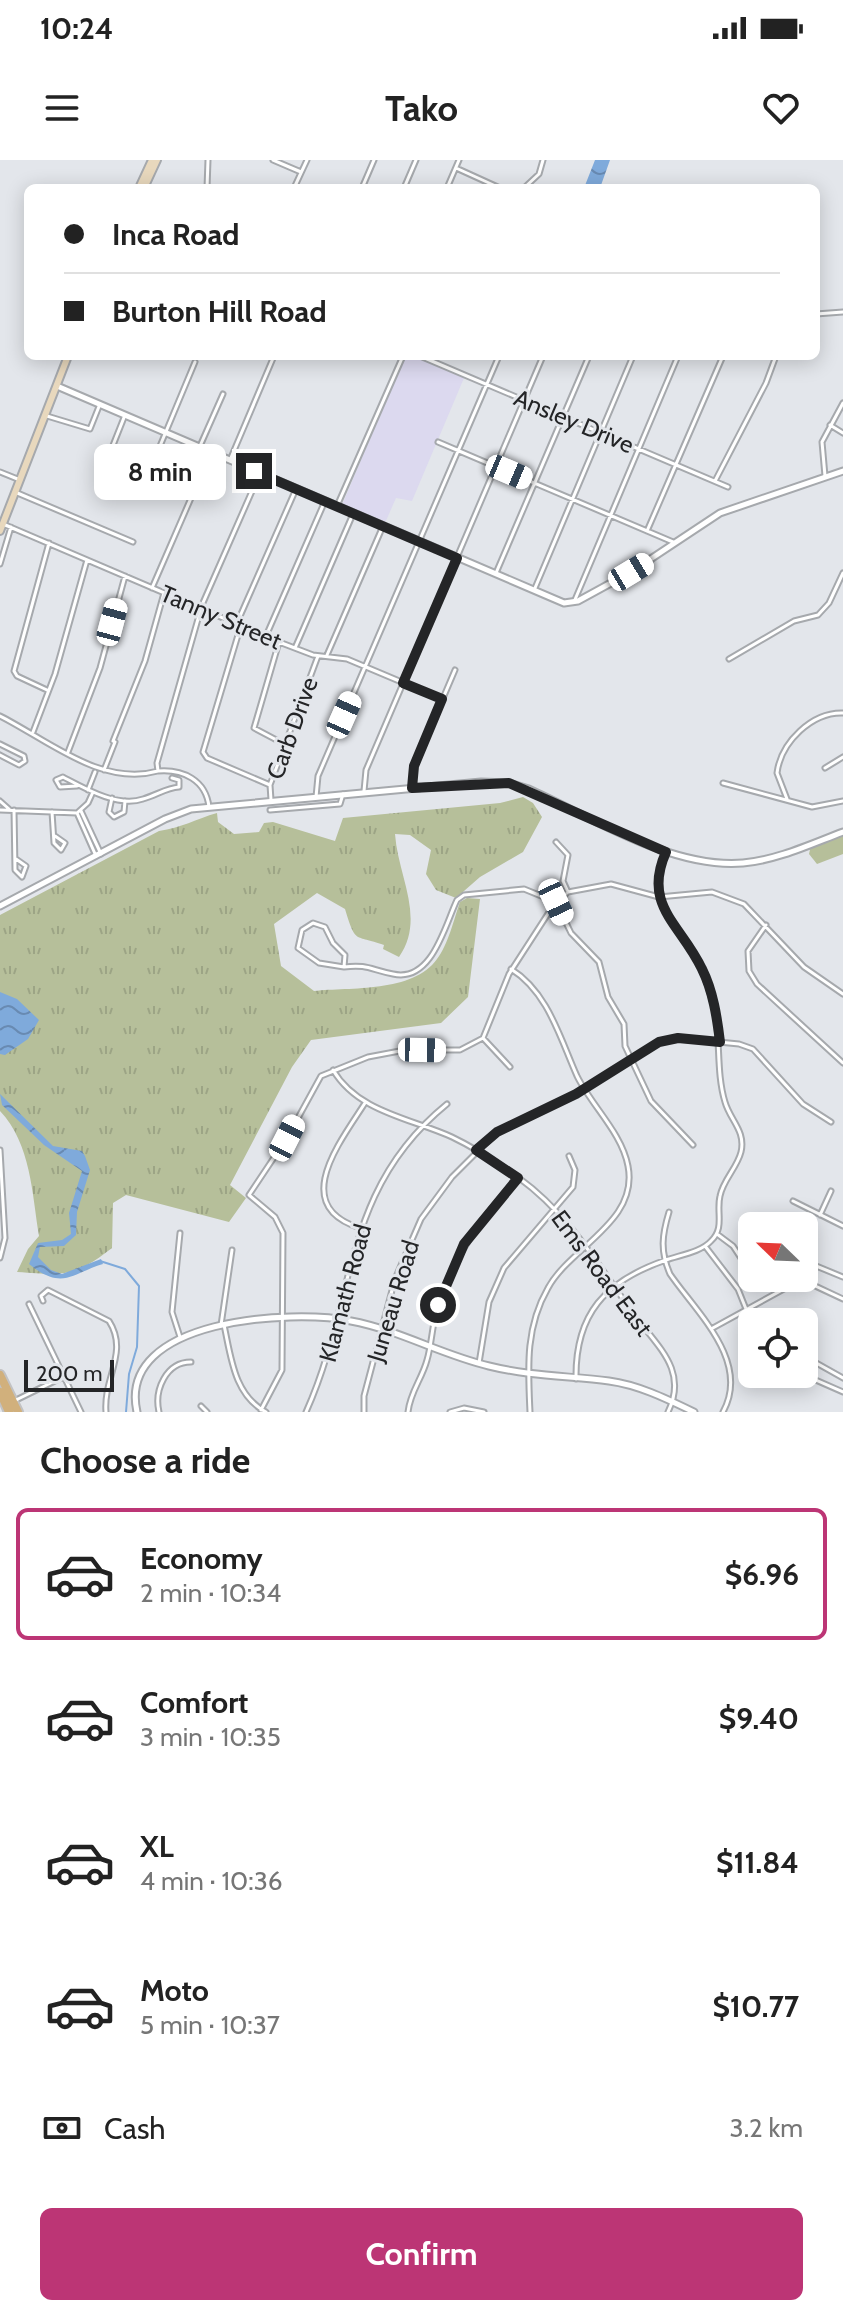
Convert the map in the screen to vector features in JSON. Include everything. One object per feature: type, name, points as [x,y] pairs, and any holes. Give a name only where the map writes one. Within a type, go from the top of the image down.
[{"type":"main road","points":[[143,184],[154,162]]},
{"type":"main road","points":[[5,527],[3,514],[20,480],[66,360]]},
{"type":"main road","points":[[60,376],[65,389]]},
{"type":"main road","points":[[0,1375],[9,1406]]},
{"type":"main road","points":[[0,1392],[9,1406],[18,1412]]},
{"type":"street","points":[[207,184],[208,160]]},
{"type":"street","points":[[273,160],[301,172]]},
{"type":"street","points":[[296,184],[307,160]]},
{"type":"street","points":[[364,184],[374,160]]},
{"type":"street","points":[[406,184],[416,160]]},
{"type":"street","points":[[449,184],[459,160]]},
{"type":"street","points":[[529,184],[536,179],[543,160]]},
{"type":"street","points":[[456,168],[488,184]]},
{"type":"street","points":[[820,314],[843,312]]},
{"type":"street","points":[[230,460],[272,360]]},
{"type":"street","points":[[337,506],[401,360]]},
{"type":"street","name":"Ansley Drive","points":[[429,360],[728,487]]},
{"type":"street","points":[[316,797],[318,776],[497,360]]},
{"type":"street","points":[[364,792],[363,777],[541,360]]},
{"type":"street","points":[[495,575],[587,360]]},
{"type":"street","points":[[533,591],[631,360]]},
{"type":"street","points":[[574,602],[676,360]]},
{"type":"street","points":[[647,531],[721,360]]},
{"type":"street","points":[[715,481],[766,383],[775,360]]},
{"type":"street","points":[[125,415],[104,468],[110,476],[134,486],[142,482],[195,362]]},
{"type":"street","points":[[57,386],[560,602],[574,602],[640,567],[720,513],[843,471]]},
{"type":"street","points":[[200,447],[223,394]]},
{"type":"street","points":[[826,477],[821,450],[830,425],[843,403]]},
{"type":"street","points":[[45,415],[90,429],[100,404]]},
{"type":"street","points":[[830,425],[843,433]]},
{"type":"street","points":[[438,442],[673,543]]},
{"type":"street","points":[[152,588],[211,452]]},
{"type":"street","points":[[0,472],[20,480]]},
{"type":"street","points":[[158,771],[158,759],[202,609],[260,473]]},
{"type":"street","points":[[270,785],[207,758],[203,752],[239,624],[296,489]]},
{"type":"street","points":[[15,492],[133,542]]},
{"type":"street","points":[[266,636],[325,501]]},
{"type":"street","points":[[295,648],[353,514]]},
{"type":"street","name":"Carb Drive","points":[[327,656],[383,526]]},
{"type":"street","points":[[0,564],[5,527]]},
{"type":"street","name":"Tanny Street","points":[[5,527],[279,642],[318,656],[366,666],[442,699]]},
{"type":"street","points":[[49,543],[14,671],[17,676],[49,691]]},
{"type":"street","points":[[33,732],[49,691],[87,560]]},
{"type":"street","points":[[729,659],[794,621],[818,615],[829,603],[843,573]]},
{"type":"street","points":[[68,752],[100,668],[125,576]]},
{"type":"street","points":[[104,770],[145,661],[164,593]]},
{"type":"street","points":[[279,642],[254,728],[286,745]]},
{"type":"street","name":"Carb Drive","points":[[271,801],[270,785],[318,656]]},
{"type":"street","points":[[412,788],[414,766],[455,670]]},
{"type":"street","points":[[787,799],[777,773],[786,747],[818,717],[843,713]]},
{"type":"street","points":[[0,716],[104,770],[136,775],[174,771],[201,785],[209,807]]},
{"type":"street","points":[[0,755],[19,765],[25,761],[24,756],[1,746]]},
{"type":"street","points":[[825,768],[843,757]]},
{"type":"street","points":[[169,786],[174,771]]},
{"type":"street","points":[[79,812],[90,791],[95,772]]},
{"type":"street","points":[[77,786],[60,787],[56,780],[61,776],[90,791],[125,801],[139,801],[169,786],[180,786],[179,780],[172,778]]},
{"type":"street","points":[[0,906],[169,817],[209,807],[364,792],[509,783],[666,852],[711,863],[745,863],[776,857],[843,832]]},
{"type":"street","points":[[723,783],[812,807],[843,801]]},
{"type":"street","points":[[270,810],[340,804],[343,794]]},
{"type":"street","points":[[112,798],[109,812],[114,817],[124,812],[125,801]]},
{"type":"street","points":[[0,801],[12,810]]},
{"type":"street","points":[[0,810],[79,812]]},
{"type":"street","points":[[12,810],[12,844],[16,859]]},
{"type":"street","points":[[52,812],[55,836]]},
{"type":"street","points":[[79,812],[98,855]]},
{"type":"street","points":[[556,842],[569,858],[563,881],[568,892]]},
{"type":"street","points":[[576,1379],[576,1345],[584,1322],[615,1288],[637,1272],[705,1246],[717,1234],[719,1196],[742,1146],[740,1131],[724,1100],[720,1042],[703,970],[659,897],[658,870],[666,852]]},
{"type":"street","points":[[232,1250],[223,1326],[242,1390],[263,1411],[282,1370],[283,1229],[249,1195],[287,1138],[318,1080],[333,1070],[368,1057],[405,1050],[460,1050],[483,1038],[511,969],[556,902],[568,892],[611,884],[659,897],[696,892],[718,893],[744,904],[804,967],[843,994]]},
{"type":"street","points":[[344,967],[345,955],[333,943],[325,927],[313,923],[302,930],[297,943],[301,952],[326,966],[344,967],[366,964],[394,975],[414,970],[436,951],[457,900],[464,895],[524,889],[556,902],[571,933],[599,962],[608,997],[624,1024],[625,1046],[651,1101],[693,1145]]},
{"type":"street","points":[[766,925],[748,951],[752,977],[843,1063]]},
{"type":"street","points":[[511,969],[525,978],[545,1005],[585,1089],[619,1145],[629,1168],[625,1191],[610,1223],[557,1274],[542,1299],[529,1340],[530,1412]]},
{"type":"street","points":[[483,1038],[510,1067]]},
{"type":"street","name":"Juneau Road","points":[[364,1412],[365,1391],[395,1279],[421,1219],[476,1150],[497,1132],[585,1089],[631,1058],[669,1039],[748,1047],[758,1053],[803,1104],[831,1122]]},
{"type":"street","name":"Ems Road East","points":[[333,1070],[346,1090],[365,1103],[476,1150],[556,1209],[587,1246],[670,1363],[676,1383],[673,1402]]},
{"type":"street","points":[[360,1228],[332,1214],[324,1199],[323,1185],[339,1146],[365,1103]]},
{"type":"street","name":"Klamath Road","points":[[306,1412],[324,1368],[360,1228],[393,1161],[421,1125],[447,1104]]},
{"type":"street","points":[[0,1150],[5,1238],[0,1258]]},
{"type":"street","points":[[479,1363],[486,1314],[497,1283],[513,1255],[568,1197],[575,1182],[575,1170],[569,1156]]},
{"type":"street","points":[[408,1412],[430,1345],[438,1305],[458,1253],[485,1215],[518,1178]]},
{"type":"street","points":[[820,1215],[831,1191]]},
{"type":"street","points":[[793,1201],[843,1226]]},
{"type":"street","points":[[669,1212],[662,1240],[664,1260],[670,1274],[722,1349],[729,1374],[730,1397],[723,1412]]},
{"type":"street","points":[[180,1233],[172,1300],[180,1337]]},
{"type":"street","points":[[717,1234],[738,1253]]},
{"type":"street","points":[[705,1246],[738,1289],[746,1308]]},
{"type":"street","points":[[818,1267],[843,1277]]},
{"type":"street","points":[[751,1308],[801,1282],[843,1299]]},
{"type":"street","points":[[43,1301],[41,1296],[48,1290],[59,1293],[109,1321],[113,1328],[117,1338],[117,1362],[108,1375],[106,1412]]},
{"type":"street","points":[[29,1304],[81,1412]]},
{"type":"street","points":[[711,1329],[738,1315]]},
{"type":"street","points":[[137,1412],[137,1388],[142,1374],[155,1356],[180,1337],[223,1326],[282,1317],[336,1318],[383,1329],[479,1363],[528,1374],[619,1383],[694,1412]]},
{"type":"street","points":[[159,1412],[157,1395],[161,1383],[179,1365],[191,1362]]},
{"type":"street","points":[[818,1364],[843,1378]]},
{"type":"street","points":[[9,1406],[64,1377]]},
{"type":"street","points":[[818,1381],[843,1392]]},
{"type":"street","points":[[668,1412],[673,1402]]},
{"type":"street","points":[[201,1406],[207,1412]]},
{"type":"street","points":[[450,1412],[464,1408],[484,1412]]},
{"type":"shaded area","points":[[403,360],[422,360],[464,378],[412,501],[396,498],[385,523],[342,505]]},
{"type":"green space","points":[[523,797],[533,803],[542,817],[523,852],[480,877],[456,898],[436,890],[426,874],[431,850],[410,835],[395,834],[410,912],[407,942],[399,957],[383,949],[384,945],[357,936],[345,909],[317,893],[274,924],[281,966],[314,991],[380,986],[413,978],[426,970],[444,947],[460,902],[467,898],[480,899],[468,997],[441,1023],[311,1040],[292,1067],[230,1185],[246,1198],[229,1222],[126,1195],[113,1203],[112,1248],[99,1258],[77,1270],[58,1274],[17,1272],[28,1249],[39,1236],[24,1154],[18,1138],[0,1111],[0,915],[159,831],[217,813],[218,822],[234,834],[259,832],[264,823],[273,822],[335,841],[343,818],[500,803]]},
{"type":"green space","points":[[843,835],[843,854],[817,864],[809,854],[811,845]]},
{"type":"water","points":[[595,160],[610,160],[601,184],[586,184]]},
{"type":"water","points":[[0,992],[17,999],[39,1020],[28,1039],[5,1055],[0,1054]]},
{"type":"water","points":[[0,1094],[53,1146],[82,1151],[90,1170],[77,1212],[76,1235],[64,1246],[40,1247],[38,1257],[51,1270],[62,1274],[101,1259],[103,1264],[68,1278],[60,1278],[51,1277],[29,1264],[38,1243],[62,1240],[71,1234],[69,1213],[82,1171],[44,1145],[2,1105]]},
{"type":"waterway","points":[[100,1261],[125,1269],[139,1286],[137,1347],[129,1374],[126,1412]]},
{"type":"route","points":[[254,471],[457,558],[403,683],[442,699],[414,766],[412,788],[481,782],[509,783],[570,807],[666,852],[658,870],[660,902],[703,970],[716,1013],[720,1042],[678,1038],[659,1042],[576,1094],[497,1132],[476,1150],[518,1178],[485,1215],[458,1253],[438,1305]]}]
